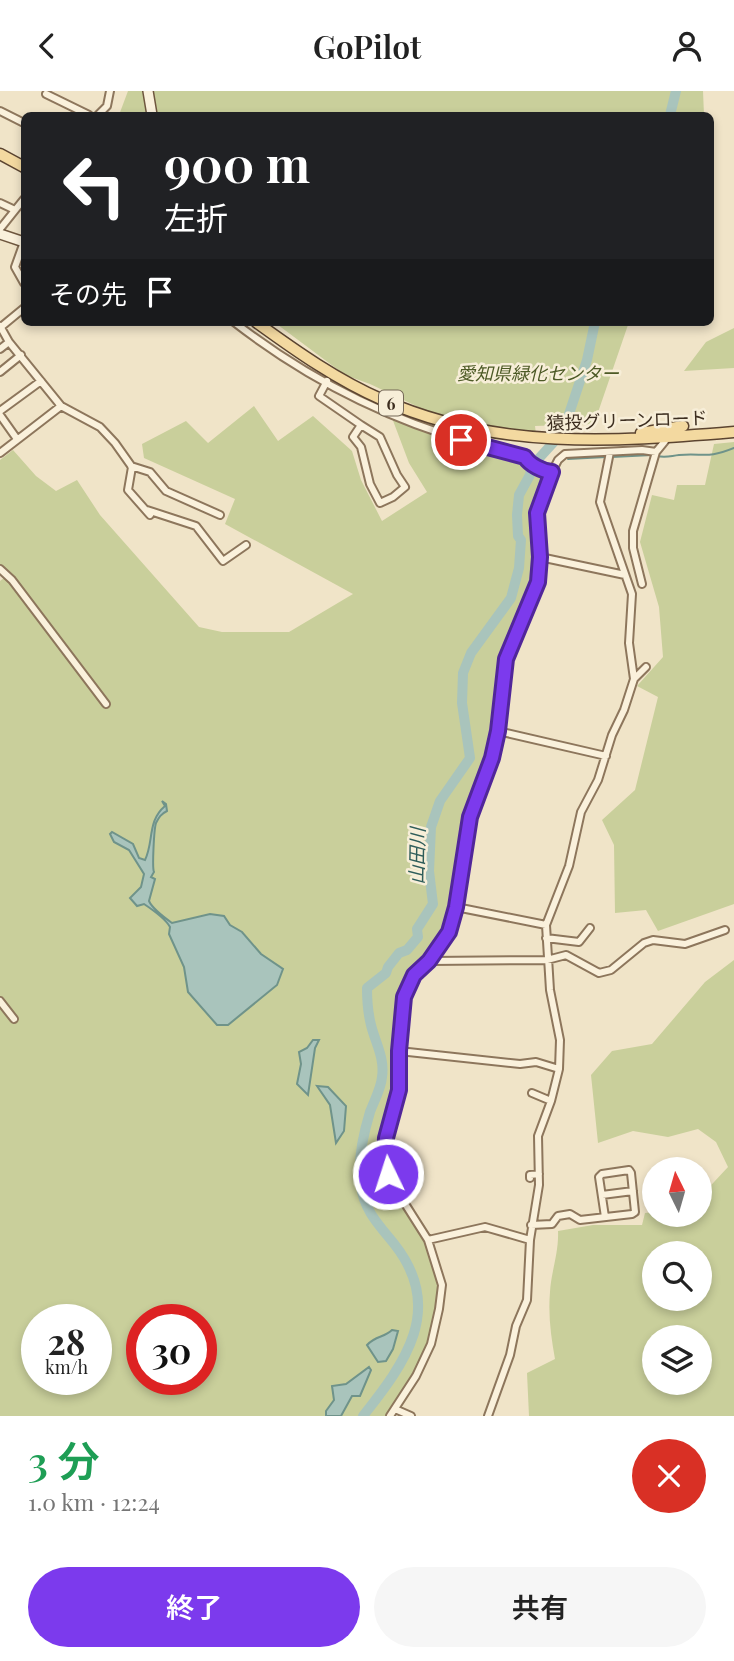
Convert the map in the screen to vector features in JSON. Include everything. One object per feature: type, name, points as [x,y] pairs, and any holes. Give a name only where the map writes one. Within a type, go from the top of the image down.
[{"type":"main road","points":[[0,154],[21,165]]},
{"type":"main road","name":"猿投グリーンロード","points":[[255,326],[382,400],[463,427],[567,440],[682,431],[734,433]]},
{"type":"street","points":[[101,112],[107,106],[110,91]]},
{"type":"street","points":[[148,91],[152,112]]},
{"type":"street","points":[[45,92],[83,112]]},
{"type":"street","points":[[0,111],[21,122]]},
{"type":"street","points":[[0,203],[15,210]]},
{"type":"street","points":[[21,203],[0,232],[21,241]]},
{"type":"street","points":[[21,250],[15,267],[21,278]]},
{"type":"street","points":[[21,311],[0,327],[61,407],[100,427],[131,466],[150,472],[166,491],[220,515]]},
{"type":"street","points":[[241,326],[264,345],[364,402],[410,423],[525,457],[529,462],[552,472]]},
{"type":"street","points":[[0,349],[9,342]]},
{"type":"street","points":[[0,372],[21,355]]},
{"type":"street","points":[[17,439],[0,413],[41,381]]},
{"type":"street","points":[[327,381],[318,396],[380,437],[405,487],[380,503],[370,484],[361,447],[353,437],[361,425]]},
{"type":"street","points":[[0,453],[61,407]]},
{"type":"street","points":[[642,584],[633,548],[633,531],[656,452],[665,441]]},
{"type":"street","points":[[390,1416],[416,1376],[430,1344],[442,1285],[428,1240],[395,1188],[388,1174],[385,1158],[386,1138],[399,1090],[404,997],[414,975],[429,961],[449,932],[456,907],[470,817],[492,758],[498,731],[506,659],[536,590],[540,557],[537,513],[552,472],[558,460],[565,454],[642,450],[656,452]]},
{"type":"street","points":[[610,452],[600,502],[633,603],[629,643],[634,680]]},
{"type":"street","points":[[131,466],[128,490],[148,512],[196,526],[223,561],[246,545]]},
{"type":"street","points":[[540,557],[625,575]]},
{"type":"street","points":[[1,573],[12,580],[106,704]]},
{"type":"street","points":[[488,1416],[510,1355],[516,1326],[527,1300],[531,1225],[538,1192],[538,1136],[559,1069],[560,1040],[550,990],[547,925],[569,866],[581,812],[598,780],[634,680],[646,667]]},
{"type":"street","points":[[498,731],[606,755]]},
{"type":"street","points":[[456,907],[547,925]]},
{"type":"street","points":[[547,938],[579,942],[590,928]]},
{"type":"street","points":[[429,961],[547,960],[566,955],[599,973],[620,965],[644,943],[657,939],[685,944],[725,930]]},
{"type":"street","points":[[0,1001],[14,1019]]},
{"type":"street","points":[[399,1051],[520,1064],[536,1062],[559,1069]]},
{"type":"street","points":[[532,1093],[551,1101]]},
{"type":"street","points":[[531,1225],[552,1224],[558,1216],[570,1214],[580,1220],[605,1217],[635,1212],[629,1170],[602,1174],[599,1177],[605,1217]]},
{"type":"street","points":[[530,1178],[530,1175],[539,1174]]},
{"type":"street","points":[[602,1195],[633,1191]]},
{"type":"street","points":[[428,1240],[485,1227],[530,1240]]},
{"type":"street","points":[[395,1409],[411,1416]]},
{"type":"green space","points":[[128,91],[703,91],[704,112],[120,112]]},
{"type":"green space","name":"愛知県緑化センター","points":[[279,326],[628,326],[594,424],[535,426],[536,434],[435,415],[345,375]]},
{"type":"green space","points":[[734,328],[734,368],[684,371],[706,342]]},
{"type":"green space","points":[[254,406],[278,441],[313,416],[352,451],[361,480],[382,521],[427,492],[409,463],[392,418],[434,435],[520,460],[548,477],[537,505],[534,582],[503,652],[489,758],[466,814],[453,907],[446,931],[427,959],[411,973],[398,1010],[396,1089],[384,1138],[382,1159],[385,1176],[427,1244],[439,1286],[437,1309],[428,1341],[412,1375],[385,1416],[0,1416],[0,581],[8,575],[0,566],[0,460],[13,450],[36,476],[56,491],[77,480],[100,515],[199,627],[222,632],[289,632],[353,594],[225,524],[235,499],[144,458],[142,444],[186,421],[208,443]]},
{"type":"green space","points":[[734,442],[734,904],[658,931],[646,910],[615,913],[614,845],[602,820],[635,790],[658,697],[637,686],[663,657],[659,607],[640,542],[652,495],[674,500],[677,485],[705,485],[714,444]]},
{"type":"green space","points":[[734,960],[734,1416],[529,1416],[527,1373],[555,1359],[549,1301],[558,1231],[593,1225],[712,1227],[712,1184],[728,1167],[716,1142],[698,1129],[668,1137],[633,1131],[598,1143],[591,1075],[612,1051],[652,1044],[705,982]]},
{"type":"water","points":[[162,801],[166,804],[167,811],[159,817],[155,827],[154,872],[151,877],[155,879],[149,901],[151,904],[172,923],[210,914],[224,916],[261,954],[283,969],[277,985],[228,1025],[217,1025],[188,992],[184,967],[169,934],[170,927],[144,904],[137,906],[130,898],[141,887],[144,874],[129,850],[114,842],[110,834],[112,832],[133,844],[139,858],[145,860],[153,825],[165,806]]},
{"type":"water","points":[[313,1040],[319,1040],[315,1048],[308,1095],[297,1084],[301,1064],[299,1052],[307,1048]]},
{"type":"water","points":[[317,1086],[328,1087],[346,1106],[344,1131],[336,1143],[330,1105]]},
{"type":"water","points":[[392,1330],[398,1331],[393,1349],[386,1361],[378,1362],[367,1345]]},
{"type":"water","points":[[369,1367],[371,1370],[360,1396],[352,1396],[341,1416],[326,1416],[326,1411],[334,1400],[332,1386],[346,1384]]},
{"type":"waterway","name":"山田川","points":[[671,112],[676,91]]},
{"type":"waterway","name":"山田川","points":[[363,1416],[405,1355],[414,1335],[418,1313],[417,1291],[410,1269],[369,1211],[361,1186],[360,1158],[363,1139],[383,1070],[370,1020],[367,988],[386,973],[399,953],[407,950],[418,937],[417,929],[433,904],[429,871],[431,827],[440,801],[470,758],[462,703],[463,673],[471,653],[511,598],[519,568],[519,495],[530,475],[531,467],[563,432],[587,360],[594,326]]},
{"type":"waterway","points":[[657,456],[712,455],[734,448]]},
{"type":"waterway","points":[[612,457],[652,455]]},
{"type":"waterway","points":[[568,459],[606,457]]},
{"type":"route","points":[[388,1174],[385,1158],[386,1138],[399,1090],[404,997],[414,975],[429,961],[449,932],[456,907],[470,817],[492,758],[498,731],[506,659],[538,582],[540,557],[537,513],[552,472],[546,472],[525,457],[461,440]]}]
